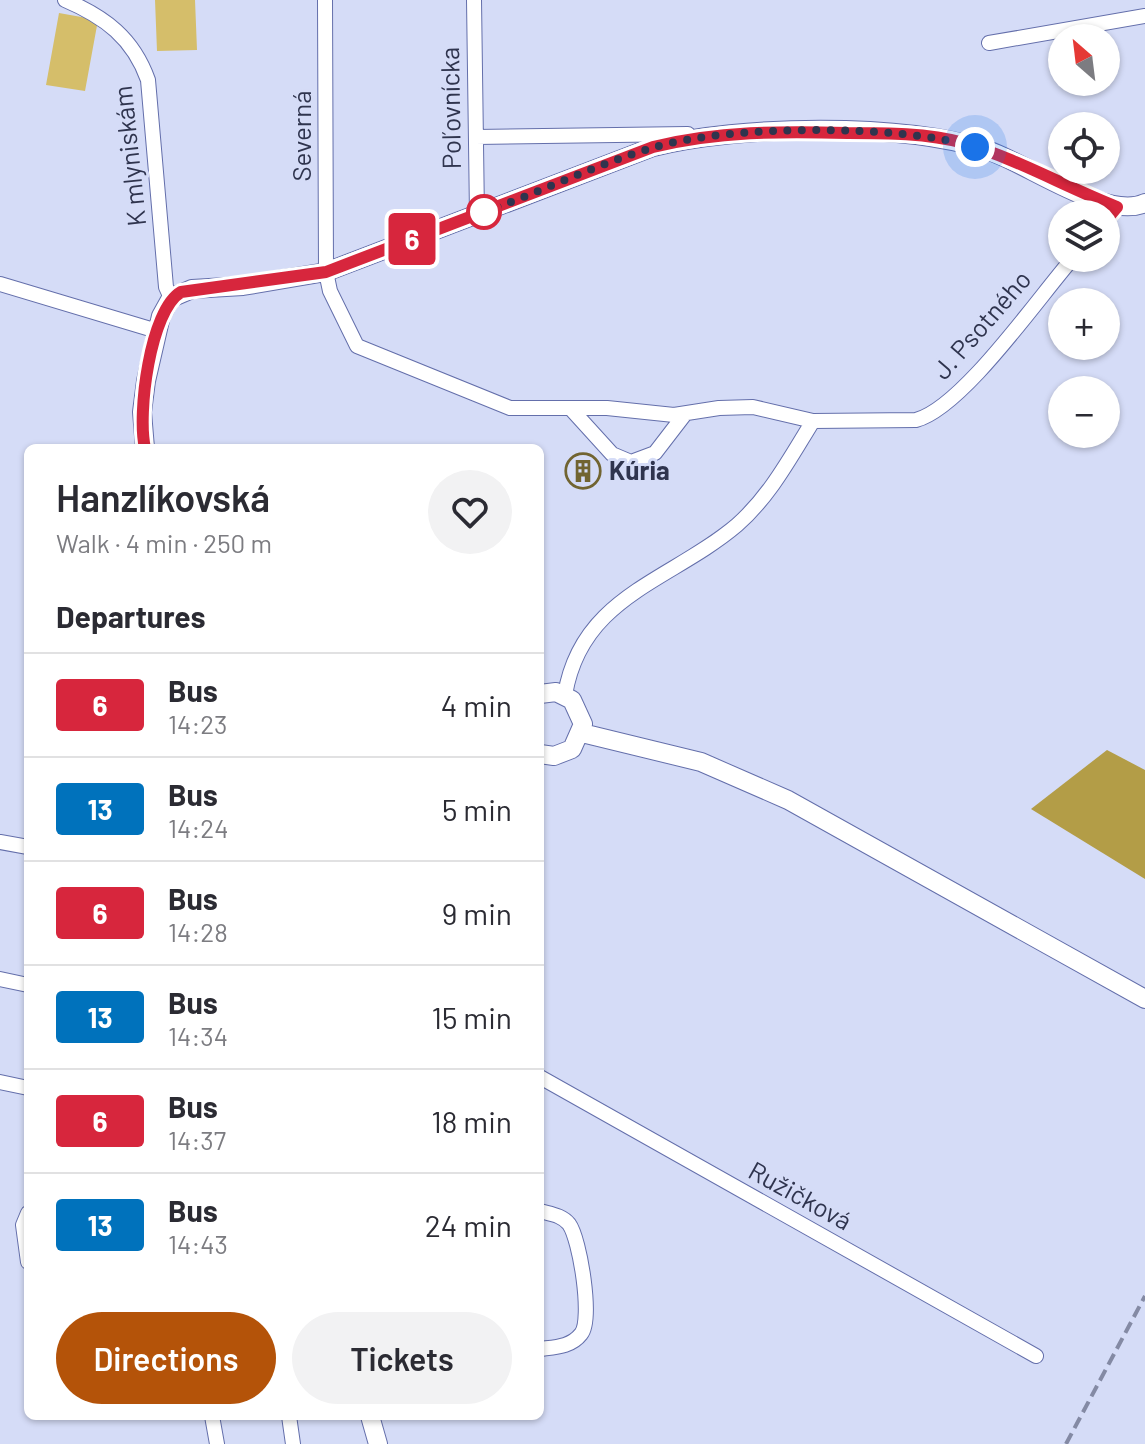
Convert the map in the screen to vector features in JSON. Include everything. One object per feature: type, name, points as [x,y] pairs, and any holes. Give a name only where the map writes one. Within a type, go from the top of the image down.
[{"type":"street","name":"K mlyniskám","points":[[65,0],[99,16],[120,32],[137,54],[148,80],[166,287],[171,298]]},
{"type":"street","name":"Severná","points":[[325,0],[326,272]]},
{"type":"street","name":"Poľovnícka","points":[[474,0],[477,215]]},
{"type":"street","points":[[989,43],[1145,16]]},
{"type":"street","points":[[145,444],[142,412],[157,331],[171,298],[192,289],[243,286],[326,272],[653,147],[731,133]]},
{"type":"street","points":[[476,137],[880,133],[959,142],[991,151],[1129,210]]},
{"type":"street","name":"J. Psotného","points":[[326,272],[330,291],[357,346],[510,408],[685,414],[753,407],[813,421],[916,420],[929,417],[978,373],[1061,272]]},
{"type":"street","points":[[0,284],[157,331]]},
{"type":"street","points":[[572,410],[612,454],[631,462],[655,453],[685,414]]},
{"type":"street","points":[[565,695],[569,669],[584,637],[614,607],[736,525],[769,492],[813,421]]},
{"type":"street","points":[[544,694],[565,695],[578,706],[582,733],[572,749],[563,754],[544,754]]},
{"type":"street","points":[[582,733],[701,762],[788,800],[1145,999]]},
{"type":"street","points":[[0,842],[24,846]]},
{"type":"street","points":[[0,979],[24,984]]},
{"type":"street","name":"Ružičková","points":[[544,1079],[1036,1356]]},
{"type":"street","points":[[0,1082],[24,1087]]},
{"type":"street","points":[[544,1212],[561,1217],[572,1231],[588,1316],[583,1333],[571,1343],[544,1348]]},
{"type":"street","points":[[213,1420],[217,1444]]},
{"type":"street","points":[[290,1420],[293,1444]]},
{"type":"street","points":[[371,1420],[378,1444]]},
{"type":"shaded area","points":[[155,0],[195,0],[197,50],[157,51]]},
{"type":"shaded area","points":[[59,13],[98,20],[85,91],[46,85]]},
{"type":"shaded area","points":[[1107,750],[1145,770],[1145,879],[1031,809]]},
{"type":"railway","points":[[1066,1444],[1145,1296]]},
{"type":"bus line","name":"6","points":[[144,444],[142,412],[157,331],[166,304],[181,292],[243,286],[326,272],[653,147],[689,138],[731,133],[927,136],[991,151],[1099,200]]},
{"type":"place","name":"Kúria","points":[[583,471]]},
{"type":"route","points":[[484,212],[653,147],[710,135],[880,133],[927,136],[975,147]]}]
